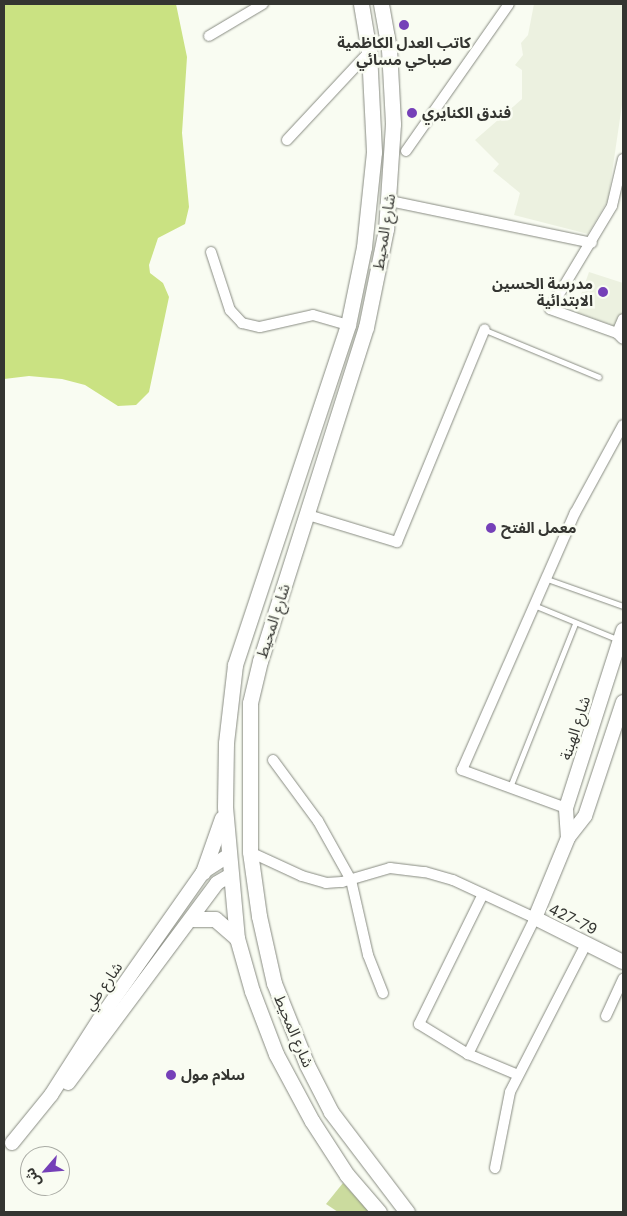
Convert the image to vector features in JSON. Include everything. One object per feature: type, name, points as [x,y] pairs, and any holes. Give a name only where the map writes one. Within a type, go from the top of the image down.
[{"type":"main road","name":"شارع المحيط","points":[[361,4],[369,52],[374,152],[370,205],[348,325],[236,665],[226,743],[225,807],[230,884],[237,938],[252,991],[276,1054],[312,1121],[347,1174],[379,1212]]},
{"type":"main road","name":"شارع المحيط","points":[[382,4],[392,88],[393,154],[390,201],[366,326],[308,515],[260,661],[250,703],[248,853],[274,983],[307,1064],[331,1112],[407,1212]]},
{"type":"main road","points":[[203,872],[225,807]]},
{"type":"main road","points":[[227,840],[248,853]]},
{"type":"main road","points":[[228,856],[248,853]]},
{"type":"main road","points":[[230,884],[248,853]]},
{"type":"main road","points":[[230,884],[243,884],[254,887]]},
{"type":"main road","points":[[191,918],[215,919],[237,938]]},
{"type":"street","points":[[209,36],[262,4]]},
{"type":"street","points":[[406,151],[509,4]]},
{"type":"street","points":[[288,140],[369,52]]},
{"type":"street","points":[[623,159],[612,206],[592,243],[550,308],[620,336],[623,320]]},
{"type":"street","points":[[390,201],[592,243]]},
{"type":"street","points":[[211,252],[230,310],[242,323],[260,327],[314,315],[348,325]]},
{"type":"street","points":[[308,515],[397,542],[484,329]]},
{"type":"street","points":[[566,808],[462,770],[536,606],[575,513],[623,425]]},
{"type":"street","name":"شارع الهبنة","points":[[568,838],[566,808],[622,635]]},
{"type":"street","name":"شارع الهبنة","points":[[535,918],[568,838],[585,816],[623,702]]},
{"type":"street","points":[[273,760],[318,821],[351,880],[368,955],[383,993]]},
{"type":"street","points":[[248,853],[315,880],[334,884],[351,880],[372,871],[408,869],[453,880],[535,918],[468,1054]]},
{"type":"street","name":"شارع طي","points":[[8,1147],[51,1095],[99,1020],[203,872],[228,856]]},
{"type":"street","name":"شارع طي","points":[[8,1147],[61,1093],[217,883],[230,884]]},
{"type":"street","points":[[483,894],[419,1024],[468,1054],[518,1075]]},
{"type":"street","name":"427-79","points":[[535,918],[623,962]]},
{"type":"street","points":[[495,1168],[510,1092],[586,944]]},
{"type":"street","points":[[606,1016],[623,979]]},
{"type":"lane","points":[[484,329],[599,377]]},
{"type":"lane","points":[[547,579],[623,606]]},
{"type":"lane","points":[[536,606],[575,624],[622,635]]},
{"type":"lane","points":[[510,788],[575,624]]},
{"type":"shaded area","points":[[4,4],[176,4],[187,57],[182,133],[189,207],[185,224],[158,238],[149,265],[150,273],[163,283],[169,297],[149,392],[136,405],[118,406],[85,385],[62,379],[29,376],[4,379]]},
{"type":"shaded area","points":[[534,4],[623,4],[623,98],[608,200],[588,234],[514,215],[520,193],[493,171],[499,164],[475,140],[522,99],[522,70],[515,65],[523,55],[521,43],[528,35]]},
{"type":"shaded area","name":"مدرسة الحسين الابتدائية","points":[[589,272],[623,283],[623,318],[615,326],[575,312]]},
{"type":"shaded area","points":[[343,1183],[369,1212],[338,1212],[326,1204]]},
{"type":"place","name":"كاتب العدل الكاظمية صباحي مسائي","points":[[404,25]]},
{"type":"place","name":"فندق الكنايري","points":[[412,113]]},
{"type":"place","name":"مدرسة الحسين الابتدائية","points":[[603,292]]},
{"type":"place","name":"معمل الفتح","points":[[491,528]]},
{"type":"place","name":"سلام مول","points":[[171,1075]]}]
